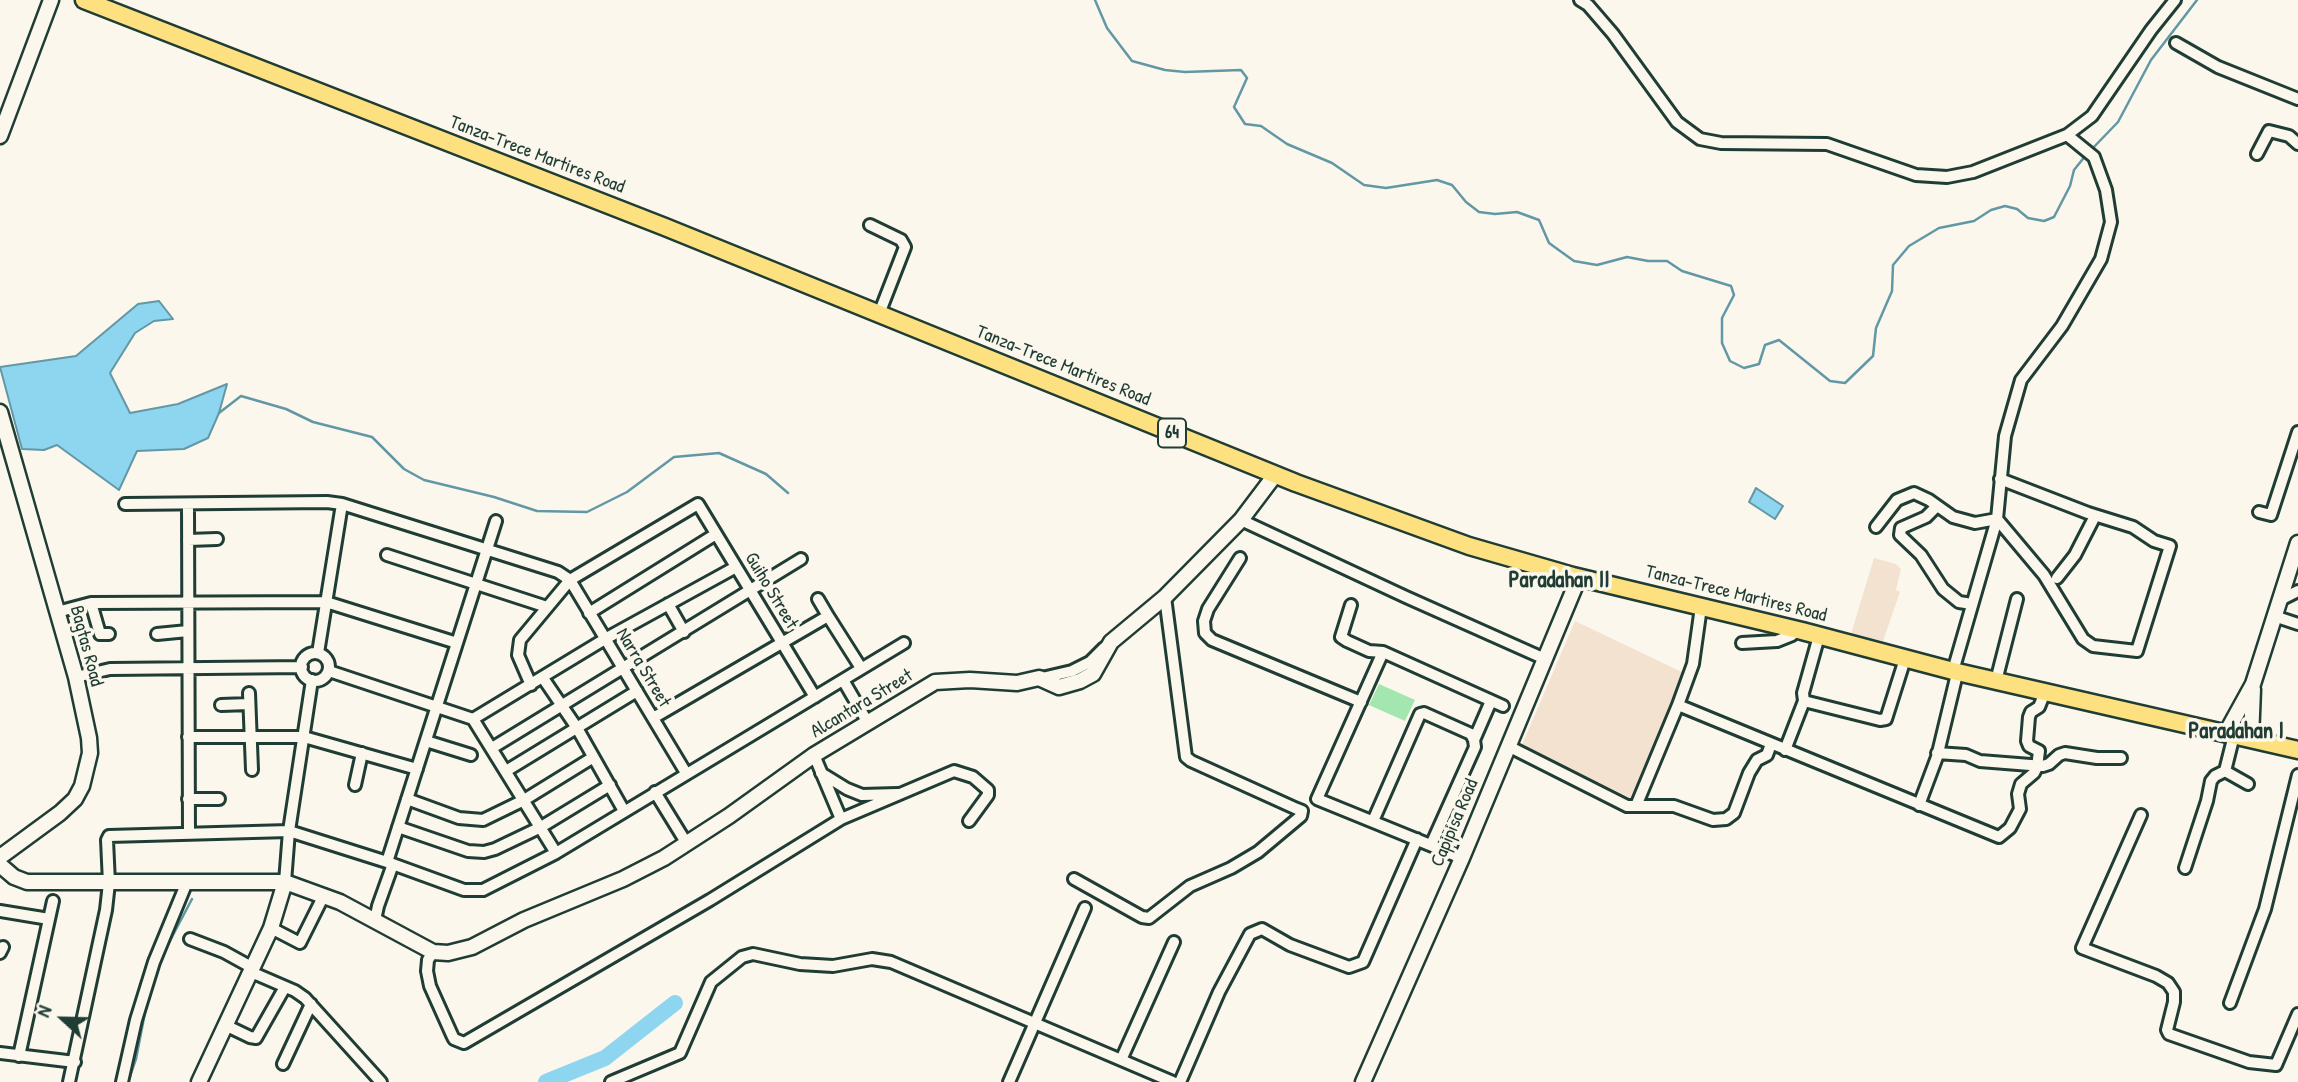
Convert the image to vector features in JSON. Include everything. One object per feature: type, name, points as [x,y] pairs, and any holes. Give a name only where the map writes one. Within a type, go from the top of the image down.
[{"type":"main road","name":"Tanza-Trece Martires Road","points":[[84,0],[665,227],[1275,475],[1469,546],[1580,577],[1953,671],[2298,750]]},
{"type":"street","points":[[0,136],[51,0]]},
{"type":"street","points":[[1580,0],[1588,5],[1614,34],[1677,122],[1700,139],[1721,143],[1827,144],[1916,175],[1947,177],[1973,172],[2071,138],[2092,116],[2175,0]]},
{"type":"street","points":[[2176,43],[2218,67],[2298,99]]},
{"type":"street","points":[[2258,153],[2269,131],[2289,136],[2298,144]]},
{"type":"street","points":[[1919,805],[1930,779],[1956,678],[1953,671],[1997,519],[2005,436],[2021,380],[2062,326],[2101,260],[2111,222],[2106,190],[2094,157],[2071,138]]},
{"type":"street","points":[[870,225],[901,240],[905,247],[879,314]]},
{"type":"street","name":"Bagtas Road","points":[[0,412],[76,677],[90,746],[82,786],[75,799],[0,857]]},
{"type":"street","points":[[2259,512],[2271,516],[2298,432]]},
{"type":"street","name":"Alcantara Street","points":[[433,952],[448,953],[472,947],[524,920],[623,879],[687,844],[814,755],[935,682],[1017,682],[1039,678],[1059,687],[1093,674],[1111,642],[1165,597],[1241,520],[1275,475]]},
{"type":"street","points":[[1997,519],[2044,575],[2083,639],[2093,646],[2137,651],[2170,545],[2154,541],[2133,527],[2095,516],[2000,479]]},
{"type":"street","points":[[1876,527],[1897,500],[1914,493],[1953,517],[1975,523],[1997,519]]},
{"type":"street","points":[[125,504],[342,504],[558,572],[570,580],[520,640],[517,649],[517,655],[531,685]]},
{"type":"street","points":[[188,504],[190,833]]},
{"type":"street","points":[[318,653],[342,504]]},
{"type":"street","name":"Guiho Street","points":[[570,580],[698,504],[815,697]]},
{"type":"street","points":[[1937,506],[1926,517],[1901,528],[1900,535],[1921,555],[1942,589],[1959,602],[1972,604]]},
{"type":"street","points":[[2057,578],[2075,555],[2095,516]]},
{"type":"street","points":[[1241,520],[1545,659]]},
{"type":"street","points":[[375,920],[398,827],[496,521]]},
{"type":"street","points":[[589,613],[716,534]]},
{"type":"street","points":[[188,540],[217,539]]},
{"type":"street","points":[[2225,771],[2230,734],[2253,684],[2298,543]]},
{"type":"street","points":[[387,555],[547,607]]},
{"type":"street","points":[[1240,558],[1208,609],[1204,621],[1205,633],[1212,639],[1361,702]]},
{"type":"street","points":[[492,748],[801,559]]},
{"type":"street","points":[[473,719],[605,639],[736,567]]},
{"type":"street","name":"Capipisa Road","points":[[1363,1082],[1462,858],[1580,577]]},
{"type":"street","name":"Narra Street","points":[[570,580],[686,773]]},
{"type":"street","points":[[2280,600],[2298,591]]},
{"type":"street","points":[[1074,879],[1142,917],[1149,918],[1190,886],[1231,868],[1258,852],[1301,816],[1302,811],[1186,757],[1165,597]]},
{"type":"street","points":[[818,599],[861,668]]},
{"type":"street","points":[[1996,681],[2017,599]]},
{"type":"street","points":[[57,612],[91,603],[326,602],[457,643]]},
{"type":"street","points":[[91,603],[100,634],[109,634]]},
{"type":"street","points":[[668,604],[684,632]]},
{"type":"street","points":[[1351,605],[1341,636],[1347,641],[1369,651],[1383,652],[1503,706]]},
{"type":"street","points":[[1636,806],[1693,664],[1701,607]]},
{"type":"street","points":[[653,719],[828,615]]},
{"type":"street","points":[[2274,616],[2298,624]]},
{"type":"street","points":[[1742,643],[1777,641],[1792,635],[1796,630]]},
{"type":"street","points":[[157,634],[188,631]]},
{"type":"street","points":[[1784,750],[1804,701],[1819,636]]},
{"type":"street","points":[[69,1082],[106,910],[109,836],[289,831],[464,890],[483,890],[556,853],[904,643]]},
{"type":"street","points":[[1383,652],[1317,799],[1462,858]]},
{"type":"street","points":[[318,653],[326,658],[329,671],[324,678],[312,680],[305,676],[302,667],[307,656],[318,653]]},
{"type":"street","points":[[1804,701],[1880,720],[1886,719],[1905,659]]},
{"type":"street","points":[[76,677],[110,669],[302,667]]},
{"type":"street","points":[[329,671],[473,719],[556,853]]},
{"type":"street","points":[[542,678],[577,728],[624,811]]},
{"type":"street","points":[[201,1081],[271,928],[285,882],[289,831],[312,680]]},
{"type":"street","points":[[843,680],[867,723]]},
{"type":"street","points":[[2251,739],[2253,684]]},
{"type":"street","points":[[506,771],[637,691]]},
{"type":"street","points":[[1678,705],[1993,836],[2004,835],[2020,809],[2018,794],[2021,784],[2034,773],[2039,751],[2029,746],[2027,741],[2029,717],[2031,712],[2039,707],[2045,692]]},
{"type":"street","points":[[221,705],[249,698],[252,770]]},
{"type":"street","points":[[1474,740],[1491,701]]},
{"type":"street","points":[[1373,821],[1420,714],[1424,713],[1471,734],[1475,747],[1431,845]]},
{"type":"street","points":[[188,737],[304,737],[416,769]]},
{"type":"street","points":[[426,741],[471,755]]},
{"type":"street","points":[[1508,746],[1627,806],[1674,806],[1713,820],[1726,819],[1734,813],[1749,773],[1757,760],[1767,755],[1771,744]]},
{"type":"street","points":[[355,786],[362,753]]},
{"type":"street","points":[[1937,753],[1966,755],[1980,761],[2047,765],[2065,753],[2097,758],[2121,758]]},
{"type":"street","points":[[814,755],[841,819]]},
{"type":"street","points":[[407,799],[459,818],[483,820],[524,800],[592,758]]},
{"type":"street","points":[[0,865],[21,881],[285,882],[324,895],[433,952],[428,960],[427,971],[430,986],[454,1039],[464,1044],[710,900],[841,819],[904,794],[945,773],[954,771],[969,774],[988,793],[969,821]]},
{"type":"street","points":[[2225,771],[2248,784]]},
{"type":"street","points":[[2185,868],[2211,781],[2225,771]]},
{"type":"street","points":[[821,774],[862,795],[904,794]]},
{"type":"street","points":[[2230,1003],[2265,909],[2298,775]]},
{"type":"street","points":[[398,827],[476,852],[495,849],[541,827],[611,785]]},
{"type":"street","points":[[655,792],[687,844]]},
{"type":"street","points":[[188,799],[219,799]]},
{"type":"street","points":[[2141,815],[2082,948],[2168,983],[2174,992],[2167,1030],[2169,1034],[2249,1062],[2276,1065],[2298,1014]]},
{"type":"street","points":[[1180,1082],[1219,992],[1250,934],[1262,929],[1290,945],[1349,967],[1363,962],[1417,839]]},
{"type":"street","points":[[122,1082],[136,1020],[154,962],[187,882]]},
{"type":"street","points":[[271,928],[300,943],[324,895]]},
{"type":"street","points":[[19,1056],[53,901]]},
{"type":"street","points":[[1009,1082],[1085,908]]},
{"type":"street","points":[[0,911],[49,919]]},
{"type":"street","points":[[190,939],[224,952],[252,970],[295,991],[311,1004],[381,1082]]},
{"type":"street","points":[[1121,1060],[1174,942]]},
{"type":"street","points":[[611,1082],[680,1053],[711,982],[742,957],[753,954],[800,964],[832,966],[872,959],[891,962],[1173,1082]]},
{"type":"street","points":[[225,1025],[256,1038],[285,987]]},
{"type":"street","points":[[283,1065],[311,1004]]},
{"type":"street","points":[[0,1053],[75,1062]]},
{"type":"shaded area","points":[[1874,558],[1896,564],[1901,569],[1896,590],[1900,592],[1883,641],[1851,634]]},
{"type":"shaded area","points":[[1575,621],[1688,675],[1633,799],[1521,747]]},
{"type":"green space","points":[[1379,684],[1415,700],[1405,721],[1369,705]]},
{"type":"water","points":[[159,301],[173,319],[154,321],[135,333],[110,373],[130,413],[178,404],[227,384],[208,438],[184,449],[137,451],[119,490],[57,445],[44,450],[22,449],[0,367],[76,356],[138,304]]},
{"type":"water","points":[[1756,488],[1783,506],[1775,519],[1749,502]]},
{"type":"waterway","points":[[1095,0],[1107,28],[1132,61],[1165,70],[1185,72],[1241,70],[1247,78],[1234,107],[1245,124],[1261,126],[1287,144],[1332,163],[1364,185],[1386,188],[1437,180],[1452,185],[1466,202],[1479,212],[1517,212],[1539,220],[1549,243],[1574,261],[1597,265],[1627,257],[1667,261],[1682,271],[1731,286],[1734,295],[1722,318],[1722,343],[1730,361],[1744,368],[1759,364],[1765,345],[1779,340],[1830,381],[1845,383],[1873,356],[1876,328],[1892,291],[1893,265],[1909,246],[1939,228],[1974,221],[1991,210],[2005,206],[2017,209],[2028,218],[2044,221],[2054,217],[2070,186],[2074,170],[2086,155]]},
{"type":"waterway","points":[[2091,150],[2118,122],[2151,60],[2197,0]]},
{"type":"waterway","points":[[219,413],[241,396],[286,409],[313,422],[372,437],[404,469],[424,480],[494,497],[537,511],[587,512],[627,492],[674,457],[719,453],[766,474],[788,493]]},
{"type":"waterway","points":[[163,954],[192,899]]},
{"type":"waterway","points":[[128,1082],[136,1059],[148,997]]},
{"type":"waterway","points":[[546,1082],[605,1058],[675,1003]]},
{"type":"district","name":"Paradahan II","points":[[1559,581]]},
{"type":"district","name":"Paradahan I","points":[[2236,732]]}]
